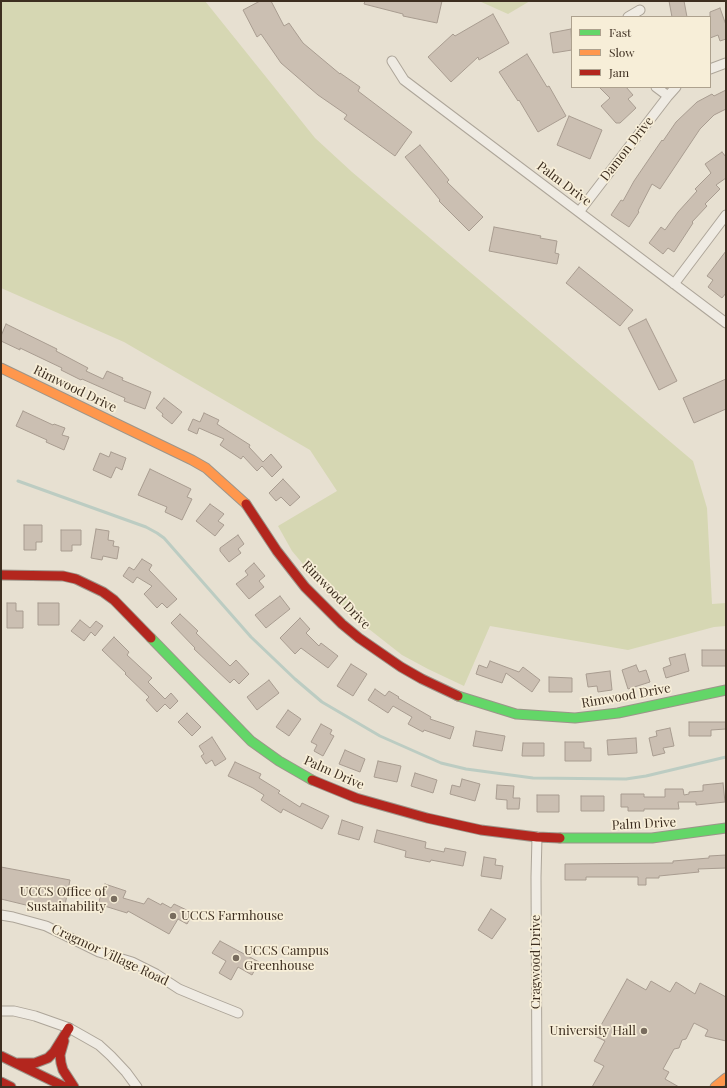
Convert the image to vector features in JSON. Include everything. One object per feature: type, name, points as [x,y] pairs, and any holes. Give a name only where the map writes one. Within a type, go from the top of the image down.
[{"type":"street","points":[[630,16],[640,10]]},
{"type":"street","name":"Palm Drive","points":[[392,61],[404,80],[726,323]]},
{"type":"street","points":[[711,69],[726,63]]},
{"type":"street","points":[[657,88],[668,96]]},
{"type":"street","name":"Damon Drive","points":[[579,212],[675,88]]},
{"type":"street","points":[[674,284],[726,215]]},
{"type":"street","name":"Rimwood Drive","points":[[1,368],[206,468],[244,501],[277,551],[305,587],[342,624],[359,638],[401,667],[456,695],[516,714],[575,718],[618,713],[726,690]]},
{"type":"street","name":"Palm Drive","points":[[1,576],[63,576],[76,579],[103,592],[114,600],[251,741],[316,783],[363,801],[427,818],[481,830],[537,837],[574,839],[652,838],[726,828]]},
{"type":"street","name":"Cragwood Drive","points":[[537,837],[537,1087]]},
{"type":"street","name":"Cragmor Village Road","points":[[1,915],[31,921],[46,926],[99,952],[138,965],[202,1000],[238,1012]]},
{"type":"street","points":[[1,1011],[35,1016],[69,1028],[99,1046],[111,1056],[126,1072],[137,1087]]},
{"type":"street","points":[[16,1063],[35,1062],[48,1058],[54,1052],[69,1028]]},
{"type":"street","points":[[69,1028],[60,1055],[63,1070],[74,1087]]},
{"type":"street","points":[[1,1056],[64,1087]]},
{"type":"street","points":[[716,1087],[726,1078]]},
{"type":"street","points":[[1,1082],[11,1087]]},
{"type":"green space","points":[[1,1],[205,1],[315,138],[352,172],[693,461],[707,508],[712,604],[726,603],[726,626],[714,627],[628,650],[490,626],[464,686],[402,655],[346,611],[319,583],[292,551],[278,526],[337,491],[310,450],[124,342],[1,288]]},
{"type":"green space","points":[[479,1],[530,1],[508,14]]},
{"type":"building","points":[[260,1],[271,1],[284,26],[289,23],[303,43],[340,74],[360,87],[358,91],[412,132],[395,156],[344,119],[347,115],[318,95],[281,63],[261,34],[257,37],[243,10]]},
{"type":"building","points":[[365,1],[442,1],[437,23],[403,16],[403,14],[364,4]]},
{"type":"building","points":[[669,1],[684,1],[687,16],[672,16]]},
{"type":"building","points":[[720,8],[726,25],[726,39],[720,41],[718,35],[711,38],[710,12]]},
{"type":"building","points":[[493,14],[509,43],[479,60],[478,57],[451,82],[428,57],[453,34],[455,36]]},
{"type":"building","points":[[571,29],[571,50],[553,53],[550,33]]},
{"type":"building","points":[[527,54],[547,87],[549,86],[566,116],[538,132],[519,100],[518,101],[499,72]]},
{"type":"building","points":[[600,88],[627,88],[633,95],[628,99],[636,108],[620,123],[616,123],[601,106],[610,98]]},
{"type":"building","points":[[726,90],[726,109],[714,115],[700,129],[660,189],[652,184],[638,211],[639,212],[629,227],[611,215],[621,200],[623,201],[634,181],[676,122],[697,102],[712,94],[714,96]]},
{"type":"building","points":[[569,116],[602,130],[590,159],[557,145]]},
{"type":"building","points":[[420,145],[449,180],[447,182],[483,217],[469,231],[439,201],[440,200],[405,157]]},
{"type":"building","points":[[722,152],[726,157],[726,178],[716,185],[720,189],[705,204],[707,206],[692,222],[693,223],[674,252],[668,248],[663,254],[649,243],[661,227],[665,230],[678,212],[697,191],[695,189],[711,173],[705,164]]},
{"type":"building","points":[[494,227],[541,236],[540,238],[557,241],[555,253],[559,254],[557,264],[489,251]]},
{"type":"building","points":[[726,251],[726,293],[722,298],[708,287],[713,280],[707,276]]},
{"type":"building","points":[[579,267],[633,310],[620,326],[566,283]]},
{"type":"building","points":[[646,319],[677,381],[659,390],[628,328]]},
{"type":"building","points":[[6,324],[57,349],[56,351],[88,368],[86,371],[103,379],[107,371],[123,378],[122,380],[151,392],[145,409],[124,401],[125,398],[82,379],[81,380],[61,370],[62,368],[20,348],[20,350],[1,341],[1,336]]},
{"type":"building","points":[[726,379],[726,409],[694,423],[683,398]]},
{"type":"building","points":[[164,398],[182,412],[172,424],[162,416],[163,414],[156,408]]},
{"type":"building","points":[[23,411],[53,425],[54,424],[65,428],[62,435],[69,437],[64,450],[46,442],[47,440],[16,426]]},
{"type":"building","points":[[204,413],[219,420],[217,424],[250,445],[249,447],[263,462],[271,454],[282,467],[272,477],[262,466],[257,471],[243,456],[241,459],[220,445],[224,439],[199,428],[197,434],[188,430],[193,419],[200,422]]},
{"type":"building","points":[[111,452],[126,458],[122,470],[116,467],[111,478],[93,470],[100,453],[109,457]]},
{"type":"building","points":[[150,469],[191,489],[187,497],[192,499],[182,520],[165,512],[167,507],[138,495]]},
{"type":"building","points":[[283,479],[300,497],[290,506],[281,497],[276,501],[269,493]]},
{"type":"building","points":[[210,504],[224,514],[218,521],[224,525],[215,536],[196,521]]},
{"type":"building","points":[[24,525],[42,525],[42,542],[36,542],[36,550],[24,550]]},
{"type":"building","points":[[96,529],[109,531],[108,540],[114,541],[113,546],[119,547],[117,559],[103,556],[102,560],[91,558]]},
{"type":"building","points":[[61,530],[81,530],[81,545],[72,545],[72,551],[61,551]]},
{"type":"building","points":[[238,535],[244,544],[238,549],[241,553],[229,562],[220,551],[220,548]]},
{"type":"building","points":[[142,559],[152,565],[149,570],[177,599],[167,608],[162,603],[157,608],[144,594],[152,586],[137,577],[133,583],[123,576],[129,567],[134,570]]},
{"type":"building","points":[[254,563],[265,576],[259,581],[264,587],[249,599],[236,584],[248,575],[245,571]]},
{"type":"building","points":[[280,596],[290,609],[266,628],[255,615]]},
{"type":"building","points":[[7,603],[16,603],[16,611],[23,611],[23,628],[7,628]]},
{"type":"building","points":[[38,603],[59,603],[59,625],[38,625]]},
{"type":"building","points":[[180,614],[198,631],[196,633],[230,666],[236,660],[249,674],[239,684],[234,679],[230,683],[194,649],[195,648],[171,623]]},
{"type":"building","points":[[300,618],[310,629],[306,633],[319,646],[321,643],[338,656],[328,668],[301,648],[295,654],[280,638]]},
{"type":"building","points":[[80,620],[90,628],[96,621],[103,626],[95,636],[91,632],[84,641],[71,631]]},
{"type":"building","points":[[114,637],[129,652],[127,655],[152,678],[148,682],[165,699],[171,693],[178,701],[170,709],[165,704],[157,712],[146,700],[149,697],[102,650]]},
{"type":"building","points":[[702,650],[726,650],[726,666],[702,666]]},
{"type":"building","points":[[685,654],[689,671],[666,678],[663,668],[671,665],[669,658]]},
{"type":"building","points":[[490,661],[519,672],[523,667],[540,680],[532,692],[506,673],[502,683],[476,674],[479,665],[487,668]]},
{"type":"building","points":[[351,664],[367,674],[353,696],[337,686]]},
{"type":"building","points":[[636,665],[639,672],[646,670],[650,682],[628,689],[622,670]]},
{"type":"building","points":[[610,671],[612,690],[598,692],[597,686],[588,687],[586,674]]},
{"type":"building","points":[[549,677],[572,678],[572,692],[549,692]]},
{"type":"building","points":[[269,680],[279,693],[257,710],[247,697]]},
{"type":"building","points":[[375,689],[385,696],[389,691],[399,697],[398,698],[431,717],[430,719],[454,727],[450,739],[424,730],[423,732],[408,724],[412,717],[393,706],[388,713],[368,700]]},
{"type":"building","points":[[288,710],[301,719],[289,736],[276,727]]},
{"type":"building","points":[[187,713],[201,727],[192,736],[178,722]]},
{"type":"building","points":[[689,722],[726,722],[726,729],[711,730],[711,736],[689,736]]},
{"type":"building","points":[[321,724],[332,730],[330,734],[334,736],[323,756],[314,751],[317,745],[311,742]]},
{"type":"building","points":[[670,728],[674,746],[663,748],[665,753],[653,756],[649,738],[657,736],[656,731]]},
{"type":"building","points":[[476,731],[505,736],[502,751],[473,746]]},
{"type":"building","points":[[212,737],[226,759],[215,766],[212,760],[206,764],[201,756],[204,754],[199,746]]},
{"type":"building","points":[[636,738],[637,753],[608,755],[607,740]]},
{"type":"building","points":[[565,742],[584,742],[584,748],[591,748],[591,761],[565,761]]},
{"type":"building","points":[[523,743],[544,743],[544,756],[522,756]]},
{"type":"building","points":[[345,750],[365,759],[360,772],[339,764]]},
{"type":"building","points":[[378,761],[401,766],[397,782],[374,777]]},
{"type":"building","points":[[235,762],[261,774],[259,778],[280,791],[278,793],[300,807],[302,803],[329,816],[322,829],[283,809],[281,813],[261,800],[264,795],[228,776]]},
{"type":"building","points":[[415,773],[437,780],[433,793],[411,786]]},
{"type":"building","points":[[462,779],[480,784],[475,801],[450,794],[452,785],[460,787]]},
{"type":"building","points":[[723,783],[725,802],[696,805],[696,802],[678,802],[679,809],[644,809],[644,811],[628,811],[628,807],[621,807],[621,794],[644,794],[644,797],[665,797],[665,789],[683,789],[684,795],[689,794],[689,792],[703,791],[703,785]]},
{"type":"building","points":[[497,785],[514,786],[513,798],[520,798],[519,809],[507,809],[507,800],[496,799]]},
{"type":"building","points":[[537,795],[559,795],[559,812],[537,812]]},
{"type":"building","points":[[581,796],[604,796],[604,811],[581,811]]},
{"type":"building","points":[[342,820],[363,827],[359,840],[338,834]]},
{"type":"building","points":[[377,830],[426,842],[425,848],[444,852],[445,848],[466,852],[463,866],[405,857],[406,851],[374,842]]},
{"type":"building","points":[[726,855],[726,868],[698,869],[699,872],[659,876],[659,878],[646,878],[646,885],[638,885],[638,877],[586,877],[586,880],[565,880],[565,864],[673,863],[673,861]]},
{"type":"building","points":[[484,857],[496,859],[495,865],[503,866],[501,879],[481,876]]},
{"type":"building","points":[[1,867],[70,880],[65,905],[58,903],[58,909],[30,906],[1,899]]},
{"type":"building","points":[[105,884],[126,891],[123,898],[144,904],[148,898],[161,905],[162,903],[171,908],[174,904],[193,913],[187,924],[178,919],[169,934],[128,911],[127,913],[98,904]]},
{"type":"building","points":[[491,909],[506,919],[492,939],[478,930]]},
{"type":"building","name":"UCCS Campus Greenhouse","points":[[220,941],[259,962],[252,975],[238,967],[231,980],[219,973],[226,961],[212,953]]},
{"type":"building","name":"University Hall","points":[[627,979],[646,990],[651,981],[670,992],[676,982],[695,994],[700,983],[726,997],[726,1041],[705,1036],[708,1030],[694,1023],[686,1039],[682,1040],[679,1048],[674,1049],[663,1069],[669,1072],[665,1079],[679,1087],[592,1087],[604,1066],[594,1061],[605,1041],[595,1036]]},
{"type":"waterway","points":[[18,481],[146,527],[157,533],[164,538],[251,637],[295,679],[322,702],[380,736],[441,763],[466,769],[533,778],[626,779],[646,776],[726,757]]},
{"type":"traffic: fast","points":[[151,638],[251,741],[279,761],[312,780]]},
{"type":"traffic: fast","points":[[458,696],[516,714],[575,718],[618,713],[726,690]]},
{"type":"traffic: fast","points":[[560,838],[652,838],[726,828]]},
{"type":"traffic: slow","points":[[1,368],[192,460],[206,468],[246,504]]},
{"type":"traffic: slow","points":[[715,1087],[726,1078]]},
{"type":"traffic: jam","points":[[246,504],[277,551],[305,587],[342,624],[359,638],[401,667],[458,696]]},
{"type":"traffic: jam","points":[[1,575],[63,576],[76,579],[103,592],[114,600],[151,638]]},
{"type":"traffic: jam","points":[[312,780],[356,798],[427,818],[481,830],[537,837],[560,838]]},
{"type":"traffic: jam","points":[[18,1063],[35,1063],[48,1058],[54,1052],[69,1028]]},
{"type":"traffic: jam","points":[[64,1041],[60,1055],[61,1063],[63,1070],[74,1087]]},
{"type":"traffic: jam","points":[[1,1056],[65,1087]]},
{"type":"traffic: jam","points":[[1,1082],[11,1087]]},
{"type":"place","name":"UCCS Office of Sustainability","points":[[114,899]]},
{"type":"place","name":"UCCS Farmhouse","points":[[173,916]]},
{"type":"place","name":"UCCS Campus Greenhouse","points":[[236,958]]},
{"type":"place","name":"University Hall","points":[[644,1031]]}]
